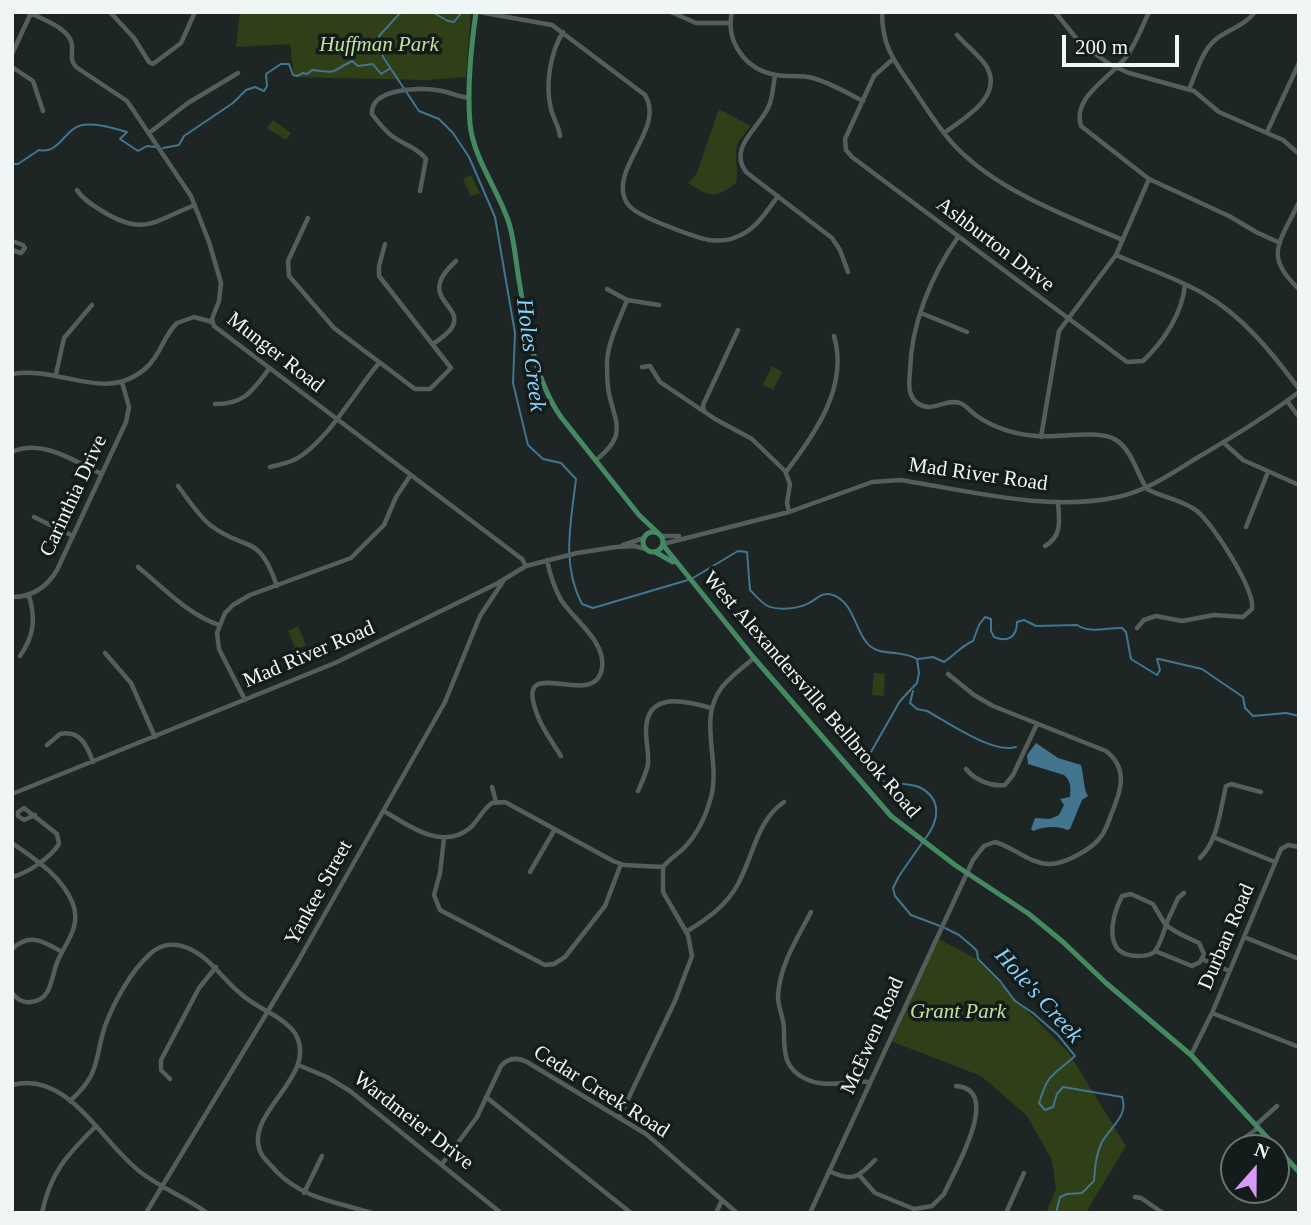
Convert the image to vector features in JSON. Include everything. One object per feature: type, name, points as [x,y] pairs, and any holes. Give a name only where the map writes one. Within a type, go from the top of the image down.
[{"type":"main road","points":[[477,12],[469,98],[474,143],[510,229],[526,318],[543,384],[553,406],[639,515],[660,534],[663,544],[655,552]]},
{"type":"main road","points":[[639,515],[646,549]]},
{"type":"main road","points":[[645,537],[653,531],[660,534]]},
{"type":"main road","name":"West Alexandersville Bellbrook Road","points":[[663,544],[754,658],[884,809],[931,848],[1029,914],[1055,935],[1191,1055],[1299,1172]]},
{"type":"main road","name":"West Alexandersville Bellbrook Road","points":[[646,549],[680,567]]},
{"type":"street","points":[[110,12],[124,25],[153,64],[181,43],[195,12]]},
{"type":"street","points":[[477,12],[544,22],[563,32],[638,88],[649,103],[649,120],[623,186],[625,199],[631,208],[704,239],[723,240],[738,237],[751,229],[778,197]]},
{"type":"street","points":[[671,12],[696,23],[730,23]]},
{"type":"street","points":[[732,12],[731,36],[741,55],[755,67],[775,75],[815,78],[863,101]]},
{"type":"street","points":[[883,12],[884,38],[893,59],[944,133],[976,165],[1032,200],[1123,240]]},
{"type":"street","points":[[1055,12],[1081,44],[1116,68],[1189,89],[1219,112],[1289,143],[1299,153]]},
{"type":"street","points":[[1149,12],[1130,51],[1082,104],[1076,123],[1149,179],[1280,243]]},
{"type":"street","points":[[1189,89],[1211,44],[1245,23],[1255,12]]},
{"type":"street","points":[[12,54],[31,13]]},
{"type":"street","name":"Munger Road","points":[[31,13],[65,32],[72,44],[73,63],[127,101],[195,205],[221,283],[212,322],[215,328],[522,558],[526,566]]},
{"type":"street","points":[[560,136],[551,111],[549,88],[554,48],[563,32]]},
{"type":"street","points":[[944,133],[981,104],[990,86],[986,66],[957,35]]},
{"type":"street","name":"Ashburton Drive","points":[[893,59],[878,71],[863,101],[845,139],[848,154],[1124,361],[1140,362],[1146,358],[1170,329],[1182,304],[1185,285]]},
{"type":"street","points":[[1267,132],[1299,63]]},
{"type":"street","points":[[12,67],[22,71],[33,81],[43,111]]},
{"type":"street","points":[[149,133],[188,103],[237,73]]},
{"type":"street","points":[[775,75],[768,107],[743,145],[740,158],[746,172],[832,238],[840,250],[848,272]]},
{"type":"street","points":[[420,191],[426,159],[414,148],[392,136],[371,112],[373,104],[378,98],[405,91],[428,89],[469,98]]},
{"type":"street","points":[[1041,437],[1059,331],[1116,255],[1149,179]]},
{"type":"street","points":[[77,190],[86,201],[113,218],[137,226],[156,223],[195,205]]},
{"type":"street","points":[[1299,202],[1280,243],[1277,260],[1282,272],[1299,289]]},
{"type":"street","points":[[308,218],[288,261],[289,276],[328,323],[415,389],[430,389],[451,368],[379,276],[385,244]]},
{"type":"street","points":[[958,237],[939,268],[911,343],[910,393],[919,404],[927,407],[958,403],[992,425],[1016,433],[1041,437],[1100,435],[1115,439],[1125,449],[1146,488],[1190,506],[1202,516],[1247,584],[1253,605],[1250,612],[1243,617],[1214,615],[1182,621],[1156,616],[1144,620],[1137,628]]},
{"type":"street","points":[[12,241],[25,248],[22,253],[13,252]]},
{"type":"street","points":[[1116,255],[1205,294],[1233,315],[1272,354],[1299,391]]},
{"type":"street","points":[[433,344],[448,332],[453,324],[452,312],[438,287],[442,276],[456,261]]},
{"type":"street","points":[[607,289],[627,300],[659,305]]},
{"type":"street","points":[[596,460],[611,447],[617,431],[617,417],[608,393],[607,362],[627,300]]},
{"type":"street","points":[[56,374],[64,338],[92,305]]},
{"type":"street","points":[[920,313],[967,332]]},
{"type":"street","points":[[12,374],[56,374],[93,384],[122,382],[142,372],[153,361],[177,323],[194,317],[212,322]]},
{"type":"street","points":[[704,411],[703,405],[738,330]]},
{"type":"street","points":[[786,472],[817,427],[838,378],[838,354],[834,336]]},
{"type":"street","points":[[270,467],[294,460],[308,451],[379,363]]},
{"type":"street","points":[[642,367],[646,365],[653,368],[656,379],[752,439],[786,472],[790,484],[787,503],[789,512]]},
{"type":"street","points":[[215,404],[241,400],[250,394],[269,369]]},
{"type":"street","name":"Carinthia Drive","points":[[29,596],[45,586],[54,576],[128,417],[122,382]]},
{"type":"street","name":"Mad River Road","points":[[663,544],[789,512],[865,485],[894,479],[1028,500],[1058,502],[1115,498],[1146,488],[1223,443],[1299,391]]},
{"type":"street","points":[[1287,401],[1299,417]]},
{"type":"street","points":[[1223,443],[1243,460],[1299,485]]},
{"type":"street","points":[[12,452],[23,448],[43,449],[102,474]]},
{"type":"street","points":[[1246,527],[1268,472]]},
{"type":"street","points":[[244,700],[219,649],[217,638],[219,625],[228,609],[239,600],[355,555],[384,526],[396,497],[410,476]]},
{"type":"street","points":[[178,485],[209,524],[226,535],[252,545],[262,553],[277,586]]},
{"type":"street","points":[[1045,546],[1053,541],[1058,532],[1058,502]]},
{"type":"street","points":[[34,517],[73,536]]},
{"type":"street","name":"Mad River Road","points":[[660,534],[687,536]]},
{"type":"street","name":"Mad River Road","points":[[616,547],[645,537]]},
{"type":"street","name":"Mad River Road","points":[[12,794],[370,647],[504,580],[526,566],[577,553],[616,547],[634,546],[646,549]]},
{"type":"street","points":[[547,560],[556,592],[594,641],[602,664],[600,676],[592,685],[583,687],[547,681],[537,685],[534,691],[536,714],[561,756]]},
{"type":"street","points":[[138,567],[189,611],[219,625]]},
{"type":"street","name":"Yankee Street","points":[[146,1213],[268,1012],[384,811],[445,702],[480,617],[504,580]]},
{"type":"street","points":[[12,597],[29,596],[34,623],[30,638],[20,656]]},
{"type":"street","points":[[105,653],[131,682],[155,737]]},
{"type":"street","points":[[619,1118],[688,972],[692,952],[686,932],[663,892],[663,867],[693,837],[703,821],[711,798],[714,776],[710,733],[711,708],[723,686],[754,658]]},
{"type":"street","points":[[948,674],[981,699],[1037,724],[1013,775],[1005,785],[974,778],[966,769]]},
{"type":"street","points":[[638,790],[647,767],[646,727],[652,713],[662,704],[677,700],[711,708]]},
{"type":"street","name":"McEwen Road","points":[[810,1213],[965,872],[981,849],[991,842],[1002,844],[1032,860],[1049,864],[1065,860],[1092,846],[1104,832],[1121,791],[1122,776],[1118,764],[1102,748],[1037,724]]},
{"type":"street","points":[[47,745],[60,734],[74,734],[87,746],[93,762]]},
{"type":"street","points":[[1200,858],[1213,837],[1226,786],[1261,792]]},
{"type":"street","points":[[492,787],[496,802]]},
{"type":"street","points":[[384,811],[426,834],[444,838],[468,829],[489,805],[496,802],[510,804],[621,864],[663,867]]},
{"type":"street","points":[[686,932],[726,903],[738,884],[764,826],[783,802]]},
{"type":"street","points":[[12,877],[25,872],[54,851],[59,841],[55,830],[35,815]]},
{"type":"street","points":[[530,872],[555,829]]},
{"type":"street","points":[[1213,837],[1275,862],[1285,846],[1299,847]]},
{"type":"street","points":[[444,838],[440,873],[434,895],[440,910],[545,965],[554,964],[565,957],[605,906],[621,864]]},
{"type":"street","points":[[12,844],[51,873],[73,906],[75,926],[45,996],[27,1002],[12,993]]},
{"type":"street","name":"Durban Road","points":[[1191,1055],[1212,1013],[1275,862]]},
{"type":"street","points":[[1155,951],[1189,966],[1202,959],[1204,950],[1201,944],[1166,925],[1153,904],[1132,894],[1122,896],[1112,922],[1114,941],[1123,952],[1131,956],[1148,955],[1155,951],[1166,925],[1178,898],[1184,893]]},
{"type":"street","points":[[811,912],[785,964],[779,985],[779,1006],[785,1026],[783,1051],[786,1060],[796,1073],[818,1083],[870,1082]]},
{"type":"street","points":[[1244,937],[1299,959]]},
{"type":"street","points":[[13,947],[34,939],[46,942],[62,952]]},
{"type":"street","points":[[70,1101],[85,1087],[94,1072],[107,1020],[130,979],[150,954],[167,945],[191,948],[216,967],[238,992],[287,1024],[297,1036],[300,1051],[298,1065],[263,1123],[258,1140],[265,1159],[287,1182],[304,1193],[350,1210],[372,1213]]},
{"type":"street","points":[[1202,959],[1229,971]]},
{"type":"street","points":[[170,1079],[161,1070],[161,1060],[199,988],[216,967]]},
{"type":"street","points":[[1212,1013],[1299,1047]]},
{"type":"street","name":"Cedar Creek Road","points":[[442,1164],[473,1123],[501,1066],[506,1061],[517,1059],[527,1062],[655,1142],[737,1213]]},
{"type":"street","name":"Wardmeier Drive","points":[[298,1065],[327,1077],[350,1091],[501,1213]]},
{"type":"street","points":[[12,1085],[42,1084],[55,1089],[139,1171],[207,1213]]},
{"type":"street","points":[[860,1176],[875,1193],[910,1207],[924,1209],[937,1202],[944,1194],[977,1119],[977,1108],[971,1094],[962,1086],[956,1086]]},
{"type":"street","points":[[486,1097],[631,1213]]},
{"type":"street","points":[[1248,1134],[1277,1107]]},
{"type":"street","points":[[42,1213],[47,1190],[60,1165],[95,1127]]},
{"type":"street","points":[[304,1193],[322,1156]]},
{"type":"street","points":[[829,1171],[844,1177],[860,1176],[876,1160]]},
{"type":"street","points":[[1006,1213],[1024,1173]]},
{"type":"street","points":[[1135,1197],[1141,1198],[1163,1213]]},
{"type":"street","points":[[716,1213],[722,1200]]},
{"type":"green space","name":"Huffman Park","points":[[240,12],[471,12],[466,77],[427,80],[294,77],[290,44],[236,47]]},
{"type":"green space","points":[[719,109],[751,126],[736,148],[736,183],[723,192],[712,194],[688,183],[696,175]]},
{"type":"green space","points":[[273,120],[291,133],[286,140],[267,128]]},
{"type":"green space","points":[[471,175],[480,193],[471,196],[463,179]]},
{"type":"green space","points":[[772,366],[782,372],[773,390],[763,385]]},
{"type":"green space","points":[[298,626],[306,645],[296,650],[288,631]]},
{"type":"green space","points":[[874,673],[885,674],[884,696],[872,695]]},
{"type":"green space","name":"Grant Park","points":[[935,937],[975,958],[1069,1053],[1126,1146],[1088,1209],[1089,1213],[1046,1213],[1056,1189],[1052,1160],[1027,1116],[981,1076],[888,1040]]},
{"type":"water","points":[[1036,743],[1058,758],[1081,765],[1088,796],[1082,800],[1070,829],[1031,829],[1035,818],[1050,819],[1059,815],[1064,805],[1060,799],[1070,797],[1069,782],[1064,775],[1028,764],[1027,755]]},
{"type":"waterway","name":"Holes Creek","points":[[401,12],[379,36],[383,57],[419,111],[439,119],[453,133],[469,157],[495,217],[515,333],[513,383],[528,445],[543,459],[561,463],[576,479],[569,543],[572,574],[582,604],[593,608],[688,580]]},
{"type":"waterway","name":"Holes Creek","points":[[432,12],[454,22],[462,12]]},
{"type":"waterway","points":[[163,148],[179,145],[184,136],[233,103],[246,90],[255,87],[264,91],[267,86],[266,74],[281,64],[289,64],[293,75],[297,76],[312,70],[334,71],[352,61],[358,66],[373,64],[381,74],[389,69]]},
{"type":"waterway","points":[[12,164],[18,164],[39,150],[52,149],[70,131],[82,125],[99,125],[127,132],[120,139],[138,151],[147,146],[155,147]]},
{"type":"waterway","name":"Holes Creek","points":[[693,578],[738,551],[747,552],[750,590],[766,605],[781,609],[794,608],[823,595],[833,595],[845,603],[863,637],[872,647],[917,659],[917,683],[900,701],[867,759],[867,769],[877,780],[919,787],[932,798],[936,818],[925,839]]},
{"type":"waterway","points":[[918,659],[933,657],[944,662],[973,641],[985,617],[991,619],[994,637],[1003,639],[1011,637],[1017,622],[1024,620],[1036,626],[1077,625],[1093,630],[1122,628],[1126,632],[1131,659],[1157,675],[1160,670],[1157,659],[1202,669],[1243,697],[1245,708],[1253,716],[1286,713],[1299,716]]},
{"type":"waterway","points":[[913,691],[910,703],[917,709],[927,711],[984,742],[1006,748],[1016,747]]},
{"type":"waterway","name":"Hole's Creek","points":[[922,843],[893,888],[895,896],[911,915],[940,926]]},
{"type":"waterway","name":"Hole's Creek","points":[[945,928],[972,946],[977,951],[978,959],[1015,1001],[1058,1035],[1075,1056],[1052,1075],[1046,1085],[1039,1103],[1045,1110],[1053,1107],[1057,1094],[1063,1087],[1122,1097],[1121,1116],[1098,1151],[1094,1181],[1082,1193],[1060,1197],[1056,1213]]}]
